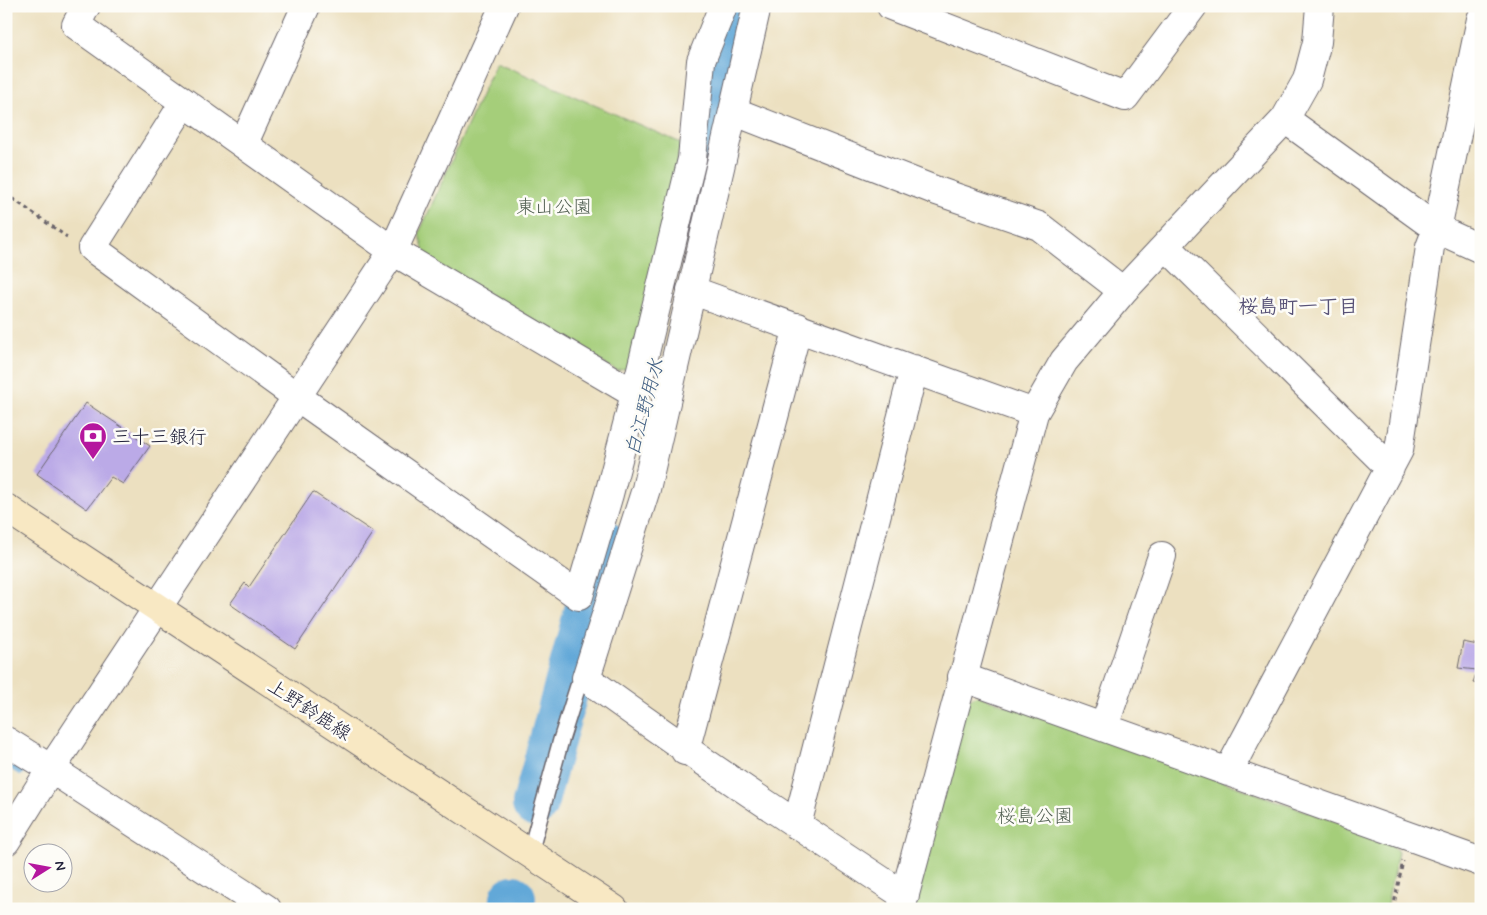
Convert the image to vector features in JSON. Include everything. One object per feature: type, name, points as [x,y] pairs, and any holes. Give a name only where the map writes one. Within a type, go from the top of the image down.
[{"type":"main road","name":"上野鈴鹿線","points":[[6,508],[614,909]]},
{"type":"street","points":[[86,6],[76,25],[393,251],[635,394]]},
{"type":"street","points":[[244,143],[306,6]]},
{"type":"street","points":[[6,841],[51,769],[393,251],[504,6]]},
{"type":"street","points":[[723,6],[701,62],[719,108],[691,290],[646,489],[586,678],[686,750],[797,825],[903,902],[1034,413],[1064,361],[1123,292],[1285,119],[1307,80],[1316,42],[1320,6]]},
{"type":"street","points":[[184,103],[92,248],[296,396],[579,596],[609,494],[635,394],[692,159],[719,108],[757,6]]},
{"type":"street","points":[[891,6],[1125,97],[1193,6]]},
{"type":"street","points":[[1228,772],[1400,450],[1430,248],[1437,229],[1481,19]]},
{"type":"street","points":[[719,108],[937,191],[1039,226],[1123,292]]},
{"type":"street","points":[[1285,119],[1437,229],[1481,249]]},
{"type":"street","points":[[1167,247],[1390,468]]},
{"type":"street","points":[[691,290],[1034,413]]},
{"type":"street","points":[[686,750],[798,327]]},
{"type":"street","points":[[797,825],[914,369]]},
{"type":"street","points":[[1104,727],[1162,556]]},
{"type":"street","points":[[962,677],[1481,862]]},
{"type":"street","points":[[6,741],[267,909]]},
{"type":"lane","points":[[530,853],[578,686],[586,678]]},
{"type":"path","points":[[6,194],[82,247],[92,248]]},
{"type":"path","points":[[1393,909],[1408,836]]},
{"type":"green space","name":"東山公園","points":[[496,62],[681,143],[632,367],[617,371],[425,257],[419,233]]},
{"type":"green space","name":"桜島公園","points":[[977,695],[1388,840],[1398,852],[1386,909],[915,909],[966,701]]},
{"type":"building","name":"三十三銀行","points":[[86,403],[150,446],[123,484],[111,477],[87,509],[37,474]]},
{"type":"building","points":[[313,492],[373,532],[295,649],[230,604],[245,583],[249,587]]},
{"type":"building","points":[[1480,637],[1481,684],[1473,683],[1477,670],[1458,668],[1463,642],[1478,645]]},
{"type":"waterway","name":"白江野用水","points":[[694,200],[728,51],[741,6]]},
{"type":"waterway","name":"白江野用水","points":[[535,804],[605,544]]},
{"type":"waterway","name":"白江野用水","points":[[6,762],[20,771]]},
{"type":"waterway","name":"白江野用水","points":[[512,909],[513,898]]},
{"type":"place","name":"三十三銀行","points":[[93,460]]},
{"type":"district","name":"桜島町一丁目","points":[[1298,306]]}]
